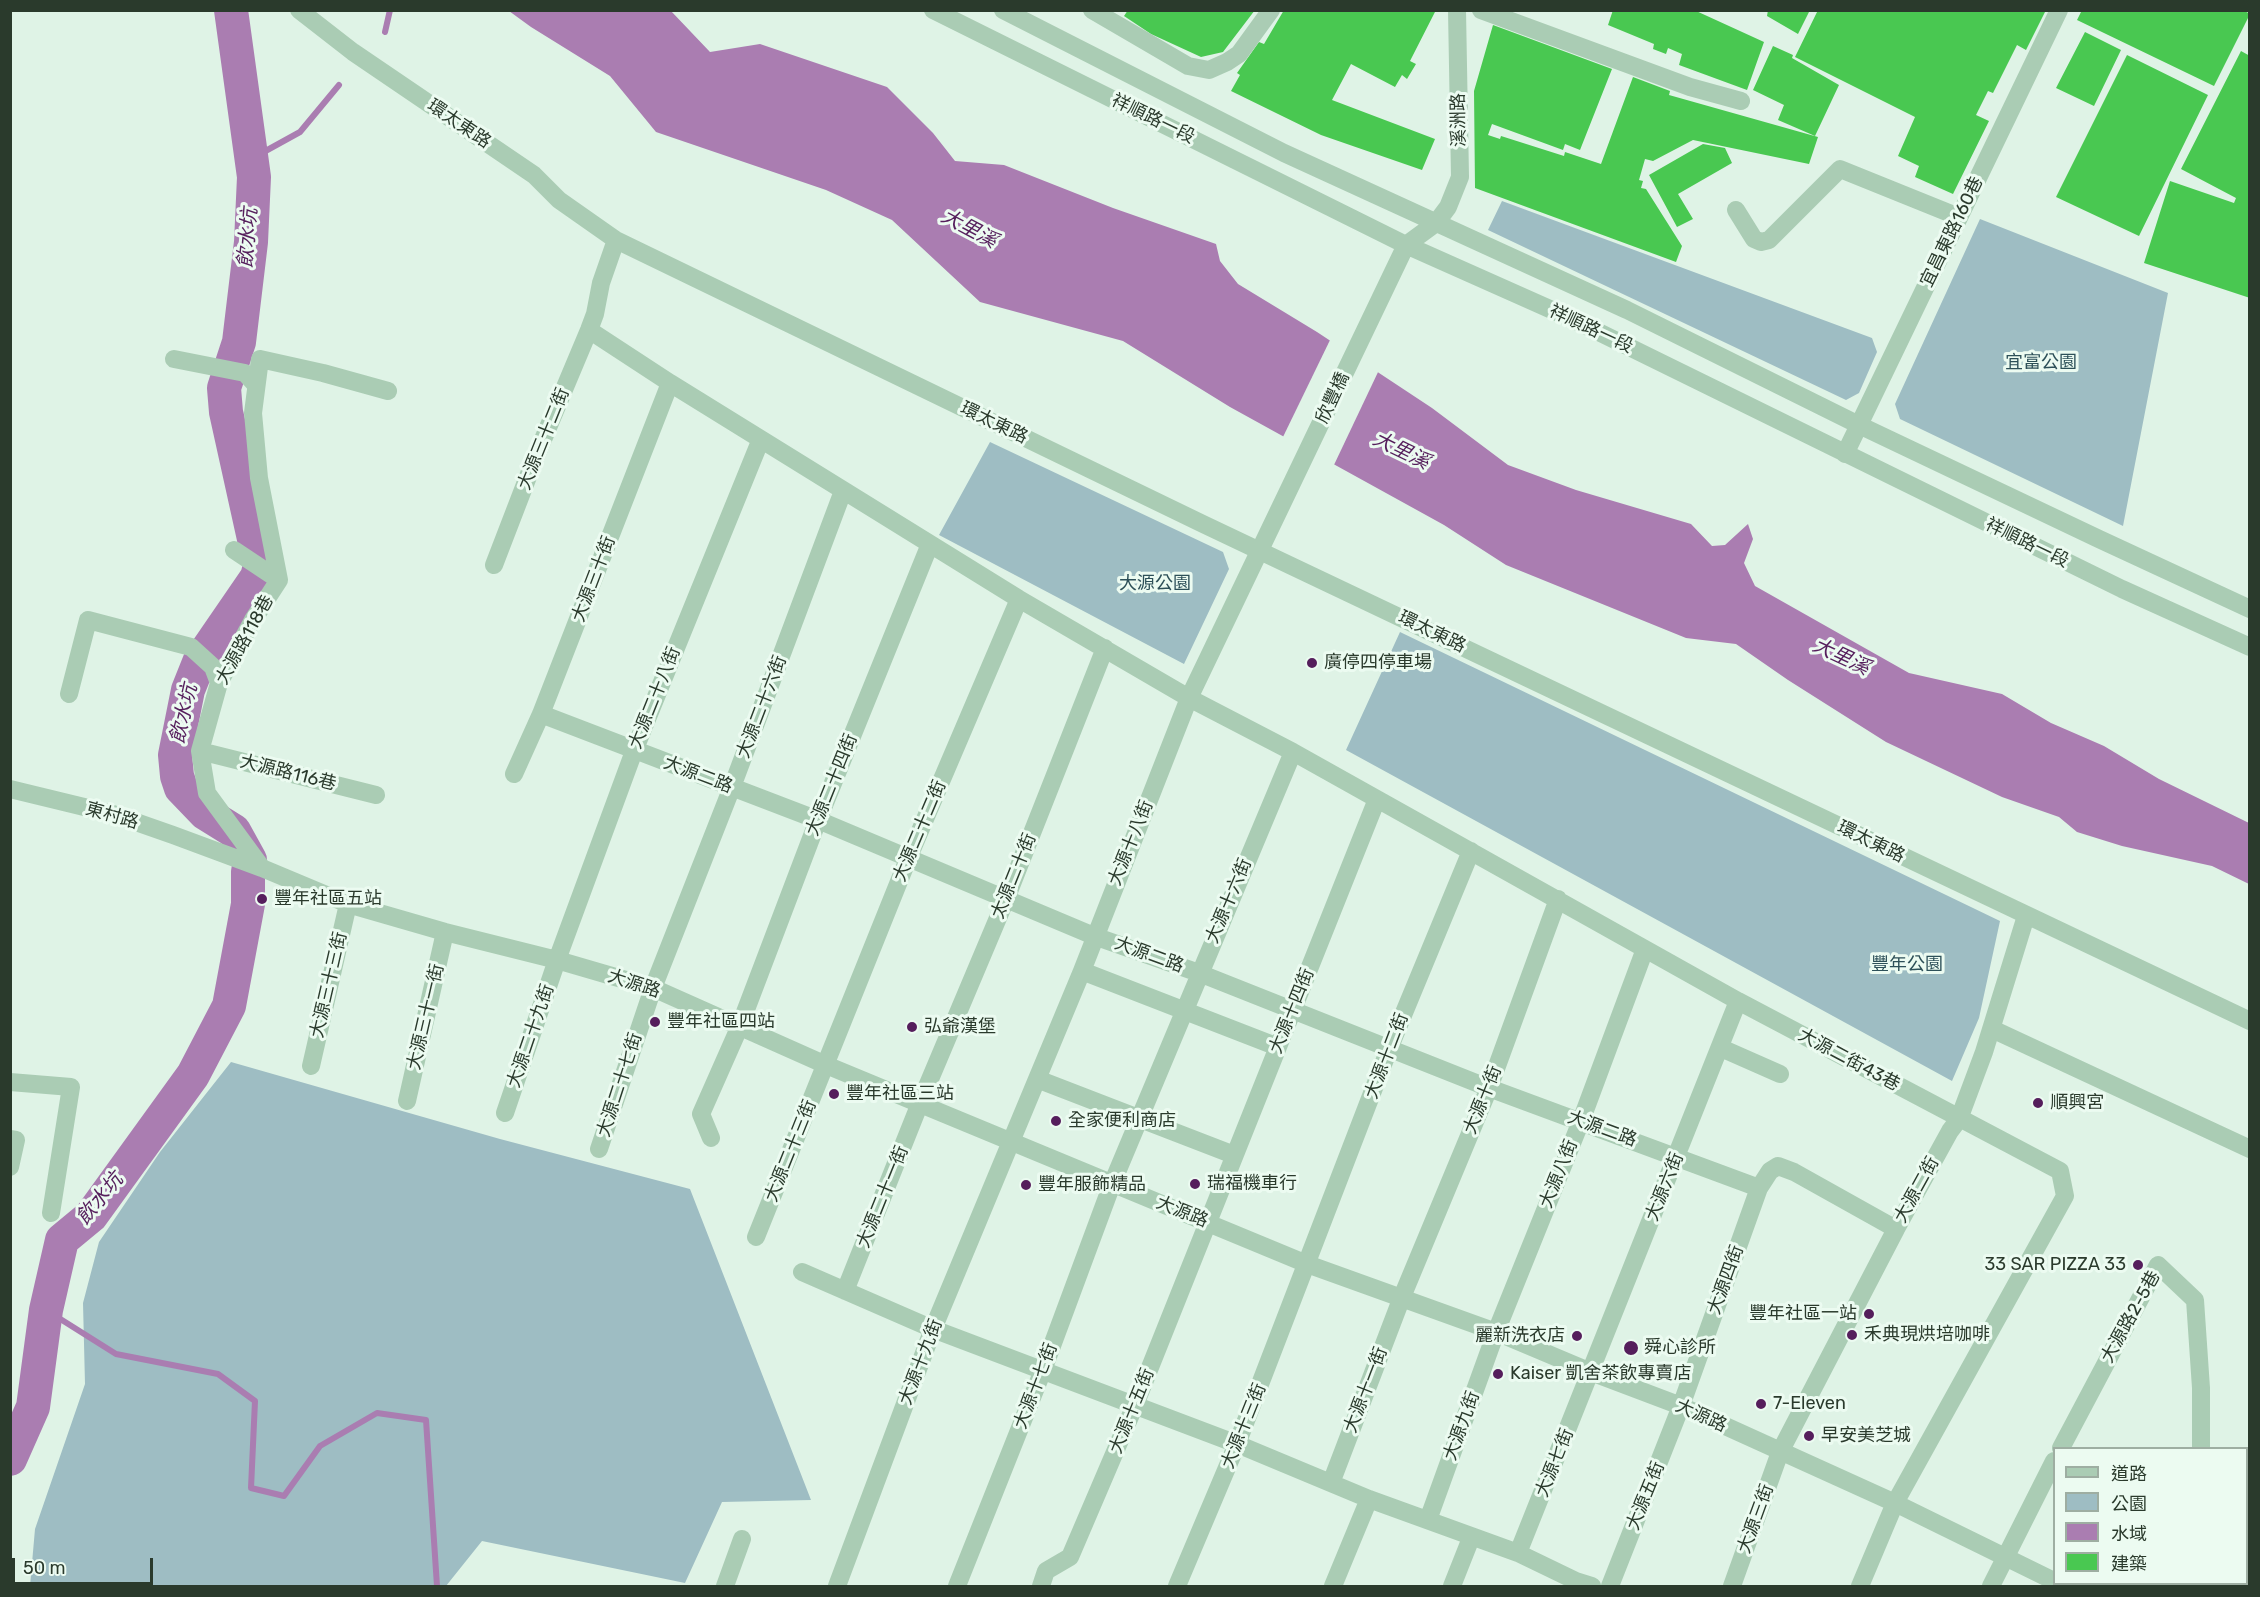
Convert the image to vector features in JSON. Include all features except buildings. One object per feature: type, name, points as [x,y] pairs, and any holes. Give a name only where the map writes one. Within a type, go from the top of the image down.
[{"type":"street","name":"環太東路","points":[[299,10],[353,52],[534,176],[559,200],[616,240],[1203,524],[2250,1021]]},
{"type":"street","name":"祥順路一段","points":[[933,10],[1406,245],[1570,318],[2122,589],[2250,647]]},
{"type":"street","name":"祥順路一段","points":[[1002,10],[1284,153],[1627,310],[1859,425],[2250,609]]},
{"type":"street","points":[[1092,10],[1188,66],[1209,70],[1239,54],[1271,10]]},
{"type":"street","name":"溪洲路","points":[[1436,223],[1448,207],[1460,177],[1457,10]]},
{"type":"street","points":[[1481,10],[1690,87],[1741,101]]},
{"type":"street","name":"宜昌東路160巷","points":[[1845,454],[2059,10]]},
{"type":"street","points":[[1736,210],[1754,239],[1761,242],[1769,240],[1840,169],[1959,217]]},
{"type":"street","points":[[1406,245],[1436,223]]},
{"type":"street","points":[[592,322],[601,283],[616,240]]},
{"type":"street","name":"欣豐橋","points":[[1261,550],[1406,245]]},
{"type":"street","name":"大源二街43巷","points":[[592,322],[670,383],[1019,599],[1189,698],[1293,752],[1738,1001],[2061,1171],[2065,1196],[1895,1503]]},
{"type":"street","name":"大源三十二街","points":[[495,566],[538,452],[592,322]]},
{"type":"street","points":[[174,359],[215,367],[250,379]]},
{"type":"street","name":"大源路118巷","points":[[262,868],[207,794],[200,751],[216,675],[253,620],[273,575],[259,478],[250,379],[260,359],[388,391]]},
{"type":"street","name":"大源三十街","points":[[514,774],[541,714],[670,383]]},
{"type":"street","name":"大源二十八街","points":[[557,960],[634,751],[761,439]]},
{"type":"street","name":"大源二十六街","points":[[652,988],[732,787],[843,491]]},
{"type":"street","name":"大源二十四街","points":[[711,1138],[701,1114],[739,1028],[818,820],[930,544]]},
{"type":"street","points":[[234,550],[273,575]]},
{"type":"street","name":"大源十八街","points":[[1012,1140],[1082,971],[1189,698],[1261,550]]},
{"type":"street","name":"大源二十二街","points":[[826,1065],[908,859],[1019,599]]},
{"type":"street","points":[[69,694],[88,620],[191,647],[216,675]]},
{"type":"street","name":"太源二十街","points":[[920,1103],[1006,899],[1105,648]]},
{"type":"street","name":"大源二路","points":[[541,714],[818,820],[1094,936],[1199,973],[1489,1088],[1759,1188]]},
{"type":"street","name":"大源路116巷","points":[[200,751],[376,795]]},
{"type":"street","name":"大源十六街","points":[[1112,1184],[1293,752]]},
{"type":"street","name":"東村路","points":[[10,789],[112,814],[262,868]]},
{"type":"street","name":"大源十四街","points":[[1207,1223],[1377,799]]},
{"type":"street","name":"大源十二街","points":[[1308,1264],[1389,1049],[1471,851]]},
{"type":"street","name":"大源路","points":[[262,868],[348,904],[652,988],[826,1065],[1308,1264],[1496,1332],[1591,1372],[1682,1406],[1895,1503],[2053,1580]]},
{"type":"street","name":"大源十街","points":[[1402,1298],[1489,1088],[1558,899]]},
{"type":"street","name":"大源三十三街","points":[[311,1066],[348,904]]},
{"type":"street","name":"大源二街","points":[[1780,1452],[1896,1229],[1950,1131],[1959,1119],[1992,1029],[2026,916]]},
{"type":"street","name":"大源三十一街","points":[[407,1101],[445,932]]},
{"type":"street","name":"大源八街","points":[[1496,1332],[1581,1121],[1645,949]]},
{"type":"street","name":"大源二十九街","points":[[505,1113],[557,960]]},
{"type":"street","points":[[1082,971],[1278,1047]]},
{"type":"street","name":"大源二十七街","points":[[599,1149],[652,988]]},
{"type":"street","name":"大源六街","points":[[1591,1372],[1738,1001]]},
{"type":"street","points":[[1992,1029],[2250,1149]]},
{"type":"street","points":[[1721,1048],[1780,1074]]},
{"type":"street","name":"大源二十三街","points":[[756,1237],[826,1065]]},
{"type":"street","points":[[1037,1078],[1234,1155]]},
{"type":"street","points":[[11,1087],[71,1087],[51,1213]]},
{"type":"street","name":"大源二十一街","points":[[845,1291],[920,1103]]},
{"type":"street","points":[[10,1139],[16,1140],[10,1167]]},
{"type":"street","name":"大源十九街","points":[[837,1587],[933,1329],[1012,1140]]},
{"type":"street","points":[[1759,1188],[1770,1170],[1778,1166],[1794,1172],[1896,1229]]},
{"type":"street","name":"大源十七街","points":[[957,1587],[1043,1370],[1112,1184]]},
{"type":"street","name":"大源四街","points":[[1682,1406],[1759,1188]]},
{"type":"street","name":"大源十五街","points":[[1041,1587],[1046,1571],[1070,1557],[1135,1406],[1207,1223]]},
{"type":"street","name":"大源十三街","points":[[1177,1587],[1237,1444],[1308,1264]]},
{"type":"street","name":"大源路2-5巷","points":[[2062,1447],[2158,1264],[2195,1300],[2201,1388],[2200,1447]]},
{"type":"street","points":[[802,1272],[933,1329],[1237,1444],[1369,1499],[1471,1538],[1518,1553],[1581,1585]]},
{"type":"street","name":"大源十一街","points":[[1331,1483],[1402,1298]]},
{"type":"street","name":"大源九街","points":[[1428,1520],[1496,1332]]},
{"type":"street","name":"大源七街","points":[[1518,1553],[1591,1372]]},
{"type":"street","name":"大源五街","points":[[1610,1587],[1682,1406]]},
{"type":"street","name":"大源三街","points":[[1732,1587],[1780,1452]]},
{"type":"street","points":[[1991,1587],[2004,1557],[2053,1465]]},
{"type":"street","points":[[1333,1587],[1369,1499]]},
{"type":"street","points":[[1860,1587],[1895,1503]]},
{"type":"street","points":[[1452,1587],[1471,1538]]},
{"type":"street","points":[[724,1587],[742,1539]]},
{"type":"green space","points":[[1502,201],[1872,338],[1877,352],[1859,393],[1846,400],[1488,230]]},
{"type":"green space","name":"宜富公園","points":[[1980,219],[2168,293],[2123,526],[1900,419],[1895,404]]},
{"type":"green space","name":"大源公園","points":[[990,442],[1223,552],[1229,569],[1184,664],[939,535]]},
{"type":"green space","name":"豐年公園","points":[[1400,632],[2000,921],[1979,1018],[1952,1081],[1346,750]]},
{"type":"green space","points":[[231,1062],[500,1139],[690,1189],[811,1500],[722,1502],[685,1583],[482,1541],[446,1586],[30,1586],[35,1529],[85,1384],[83,1303],[99,1242],[160,1152]]},
{"type":"water","name":"大里溪","points":[[509,11],[671,11],[710,52],[760,44],[887,87],[933,133],[955,161],[1004,165],[1113,208],[1216,244],[1220,261],[1238,284],[1317,332],[1432,408],[1508,465],[1576,490],[1691,524],[1712,546],[1725,545],[1748,524],[1753,539],[1744,563],[1755,586],[1909,673],[2002,694],[2051,723],[2104,746],[2159,779],[2249,823],[2249,884],[2212,866],[2122,846],[2077,832],[2059,817],[2002,797],[1886,742],[1736,644],[1686,638],[1506,565],[1444,525],[1230,407],[1123,341],[980,302],[892,220],[826,190],[656,132],[610,76]]},
{"type":"pier","points":[[1331,338],[1379,370],[1333,467],[1282,439]]},
{"type":"waterway","name":"飲水坑","points":[[10,1459],[33,1407],[46,1310],[62,1240],[91,1216],[193,1075],[229,1006],[248,904],[250,860],[234,831],[205,813],[181,788],[175,755],[188,690],[200,660],[257,577],[260,566],[226,412],[224,388],[239,342],[251,242],[254,177],[231,10]]},
{"type":"waterway","points":[[385,32],[390,10]]},
{"type":"waterway","points":[[251,159],[300,132],[339,85]]},
{"type":"waterway","points":[[46,1310],[116,1354],[218,1374],[255,1401],[251,1488],[284,1496],[320,1446],[377,1413],[426,1420],[437,1586]]},
{"type":"place","name":"廣停四停車場","points":[[1312,663]]},
{"type":"place","name":"豐年社區五站","points":[[262,899]]},
{"type":"place","name":"豐年社區四站","points":[[655,1022]]},
{"type":"place","name":"弘爺漢堡","points":[[912,1027]]},
{"type":"place","name":"豐年社區三站","points":[[834,1094]]},
{"type":"place","name":"順興宮","points":[[2038,1103]]},
{"type":"place","name":"全家便利商店","points":[[1056,1121]]},
{"type":"place","name":"瑞福機車行","points":[[1195,1184]]},
{"type":"place","name":"豐年服飾精品","points":[[1026,1185]]},
{"type":"place","name":"33 SAR PIZZA 33","points":[[2138,1265]]},
{"type":"place","name":"豐年社區一站","points":[[1869,1314]]},
{"type":"place","name":"禾典現烘培咖啡","points":[[1852,1335]]},
{"type":"place","name":"麗新洗衣店","points":[[1577,1336]]},
{"type":"place","name":"舜心診所","points":[[1631,1348]]},
{"type":"place","name":"Kaiser 凱舍茶飲專賣店","points":[[1498,1374]]},
{"type":"place","name":"7-Eleven","points":[[1761,1404]]},
{"type":"place","name":"早安美芝城","points":[[1809,1436]]}]
